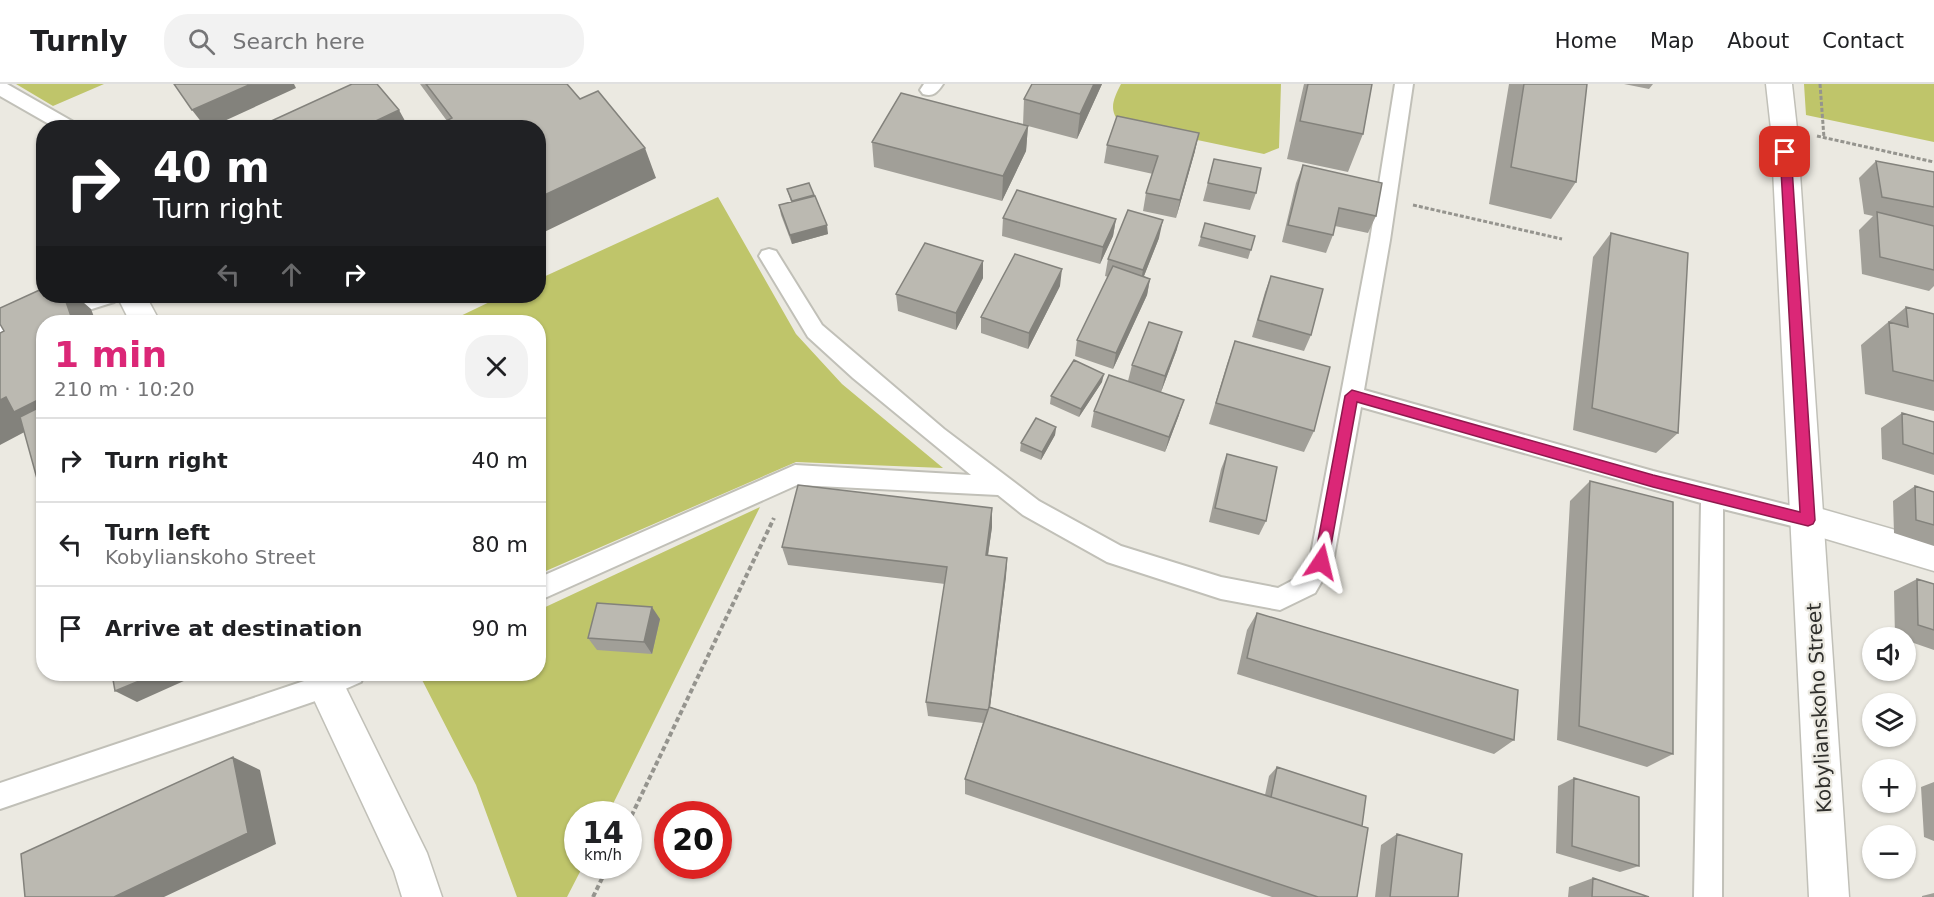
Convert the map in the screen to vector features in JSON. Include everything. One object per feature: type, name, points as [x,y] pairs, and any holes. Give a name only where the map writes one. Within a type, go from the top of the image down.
[{"type":"main road","name":"Kobylianskoho Street","points":[[1779,84],[1784,129],[1829,897]]},
{"type":"main road","points":[[1808,520],[1934,556]]},
{"type":"main road","points":[[335,681],[413,867],[422,897]]},
{"type":"lane","points":[[769,256],[815,331],[936,435],[1031,508],[1115,555],[1221,588],[1280,599],[1307,585],[1321,562],[1352,396],[1404,84]]},
{"type":"lane","points":[[0,88],[57,120]]},
{"type":"lane","points":[[47,315],[85,303]]},
{"type":"lane","points":[[0,330],[36,319]]},
{"type":"lane","points":[[1352,396],[1712,496],[1808,520]]},
{"type":"lane","points":[[546,586],[795,475],[1003,486]]},
{"type":"lane","points":[[1708,897],[1712,496]]},
{"type":"lane","points":[[0,796],[322,681]]},
{"type":"path","points":[[1820,84],[1824,138]]},
{"type":"path","points":[[1784,129],[1934,162]]},
{"type":"path","points":[[1386,198],[1562,239]]},
{"type":"path","points":[[639,801],[795,475]]},
{"type":"path","points":[[593,897],[602,879]]},
{"type":"green space","points":[[16,84],[104,84],[53,106]]},
{"type":"green space","points":[[1121,84],[1281,84],[1279,148],[1264,154],[1121,124],[1114,114],[1113,105]]},
{"type":"green space","points":[[1804,84],[1934,84],[1934,142],[1806,115]]},
{"type":"green space","points":[[718,197],[796,334],[842,384],[943,468],[796,462],[546,571],[546,315],[463,315],[487,303],[546,303],[546,276]]},
{"type":"green space","points":[[760,507],[614,801],[564,801],[564,879],[576,879],[567,897],[517,897],[476,785],[423,681],[546,681],[546,607]]},
{"type":"building","points":[[174,84],[251,84],[192,110]]},
{"type":"building","points":[[352,84],[377,84],[399,110],[378,120],[273,120]]},
{"type":"building","points":[[426,84],[567,84],[580,99],[598,91],[645,148],[546,194],[546,120],[448,120],[452,118]]},
{"type":"building","points":[[1032,84],[1094,84],[1080,114],[1024,99]]},
{"type":"building","points":[[1308,84],[1372,84],[1363,134],[1300,121]]},
{"type":"building","points":[[1524,84],[1587,84],[1576,182],[1511,167]]},
{"type":"building","points":[[901,93],[1028,126],[1003,176],[872,142]]},
{"type":"building","points":[[1117,116],[1199,133],[1180,200],[1146,193],[1158,156],[1107,145]]},
{"type":"building","points":[[1214,159],[1261,168],[1256,193],[1208,183]]},
{"type":"building","points":[[1876,161],[1934,172],[1934,207],[1882,197]]},
{"type":"building","points":[[1303,165],[1382,183],[1376,216],[1339,208],[1333,235],[1288,225]]},
{"type":"building","points":[[809,183],[814,195],[792,201],[787,189]]},
{"type":"building","points":[[1017,190],[1116,219],[1103,247],[1003,218]]},
{"type":"building","points":[[815,196],[827,225],[790,235],[779,205]]},
{"type":"building","points":[[1128,210],[1163,220],[1143,270],[1108,259]]},
{"type":"building","points":[[1877,212],[1934,226],[1934,270],[1880,257]]},
{"type":"building","points":[[1205,223],[1255,236],[1251,250],[1201,237]]},
{"type":"building","points":[[1611,233],[1688,253],[1678,433],[1592,408]]},
{"type":"building","points":[[925,243],[983,261],[956,313],[896,294]]},
{"type":"building","points":[[1015,254],[1062,269],[1029,333],[981,317]]},
{"type":"building","points":[[1113,266],[1150,279],[1116,353],[1077,340]]},
{"type":"building","points":[[1271,276],[1323,289],[1311,335],[1258,320]]},
{"type":"building","points":[[36,292],[36,303],[66,303],[71,315],[36,315],[36,401],[14,412],[6,397],[0,400],[0,333],[4,331],[0,324],[0,308]]},
{"type":"building","points":[[1906,307],[1934,314],[1934,381],[1893,371],[1889,322],[1908,327]]},
{"type":"building","points":[[1149,322],[1182,332],[1165,376],[1132,365]]},
{"type":"building","points":[[1235,341],[1330,367],[1314,431],[1216,403]]},
{"type":"building","points":[[1074,360],[1104,374],[1081,409],[1051,396]]},
{"type":"building","points":[[1109,375],[1184,400],[1169,437],[1094,411]]},
{"type":"building","points":[[36,409],[36,475],[20,417]]},
{"type":"building","points":[[1902,413],[1934,422],[1934,454],[1903,444]]},
{"type":"building","points":[[1036,418],[1056,427],[1042,452],[1021,443]]},
{"type":"building","points":[[1227,454],[1277,467],[1266,521],[1215,508]]},
{"type":"building","points":[[1590,481],[1673,502],[1673,754],[1579,726]]},
{"type":"building","points":[[798,485],[992,508],[986,555],[1007,558],[988,710],[926,702],[947,567],[782,547]]},
{"type":"building","points":[[1915,486],[1934,492],[1934,525],[1916,520]]},
{"type":"building","points":[[1917,579],[1934,584],[1934,630],[1918,625]]},
{"type":"building","points":[[597,603],[652,607],[644,642],[588,638]]},
{"type":"building","points":[[1257,613],[1518,690],[1514,740],[1247,658]]},
{"type":"building","points":[[113,681],[139,681],[115,691]]},
{"type":"building","points":[[989,707],[1368,828],[1357,897],[1318,897],[965,779]]},
{"type":"building","points":[[233,757],[248,833],[114,897],[25,897],[21,854]]},
{"type":"building","points":[[1277,767],[1366,796],[1362,826],[1271,797]]},
{"type":"building","points":[[1574,778],[1639,797],[1639,866],[1572,846]]},
{"type":"building","points":[[1397,834],[1462,854],[1458,897],[1390,897]]},
{"type":"building","points":[[1593,878],[1649,897],[1592,897]]},
{"type":"route","points":[[1321,562],[1352,396],[1653,481],[1808,520],[1785,152]]}]
